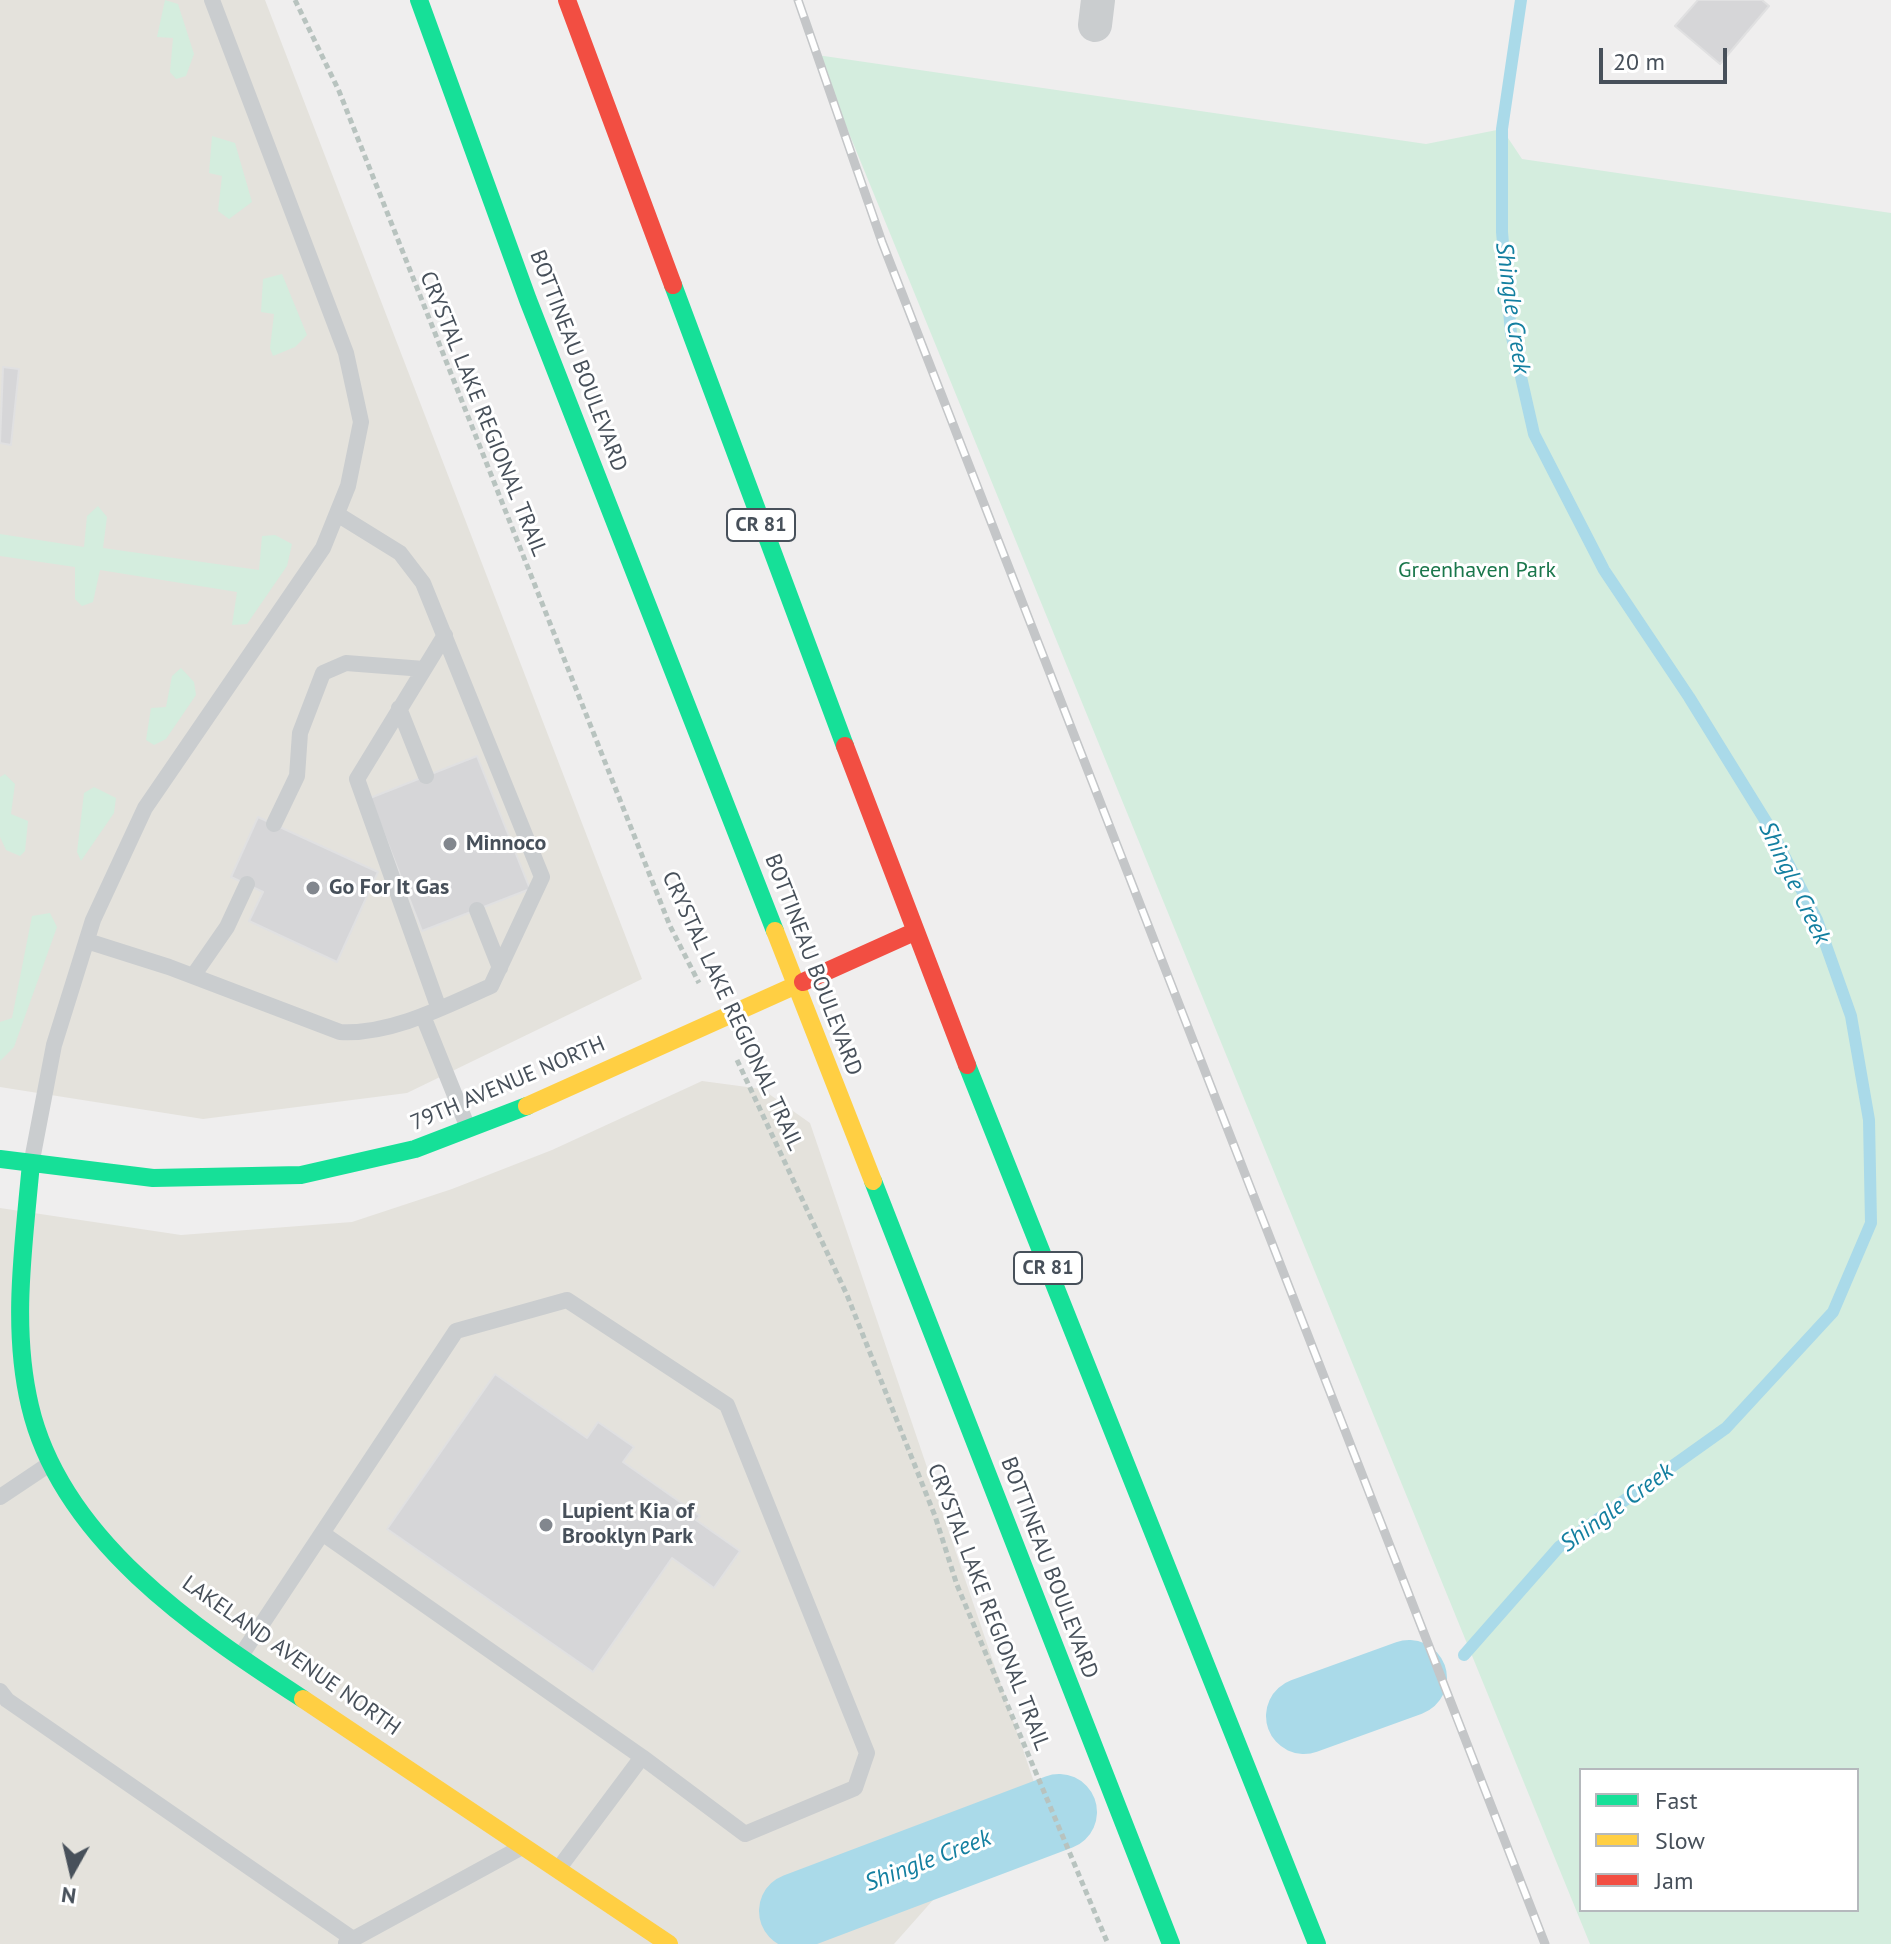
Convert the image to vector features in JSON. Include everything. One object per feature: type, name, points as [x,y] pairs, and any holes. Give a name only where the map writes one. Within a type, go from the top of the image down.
[{"type":"main road","name":"BOTTINEAU BOULEVARD","points":[[419,0],[528,300],[1171,1944]]},
{"type":"main road","name":"CR 81","points":[[567,0],[914,932],[1317,1944]]},
{"type":"main road","name":"79TH AVENUE NORTH","points":[[0,1159],[153,1178],[301,1175],[415,1149],[520,1109],[716,1018],[914,932]]},
{"type":"main road","name":"LAKELAND AVENUE NORTH","points":[[31,1163],[22,1266],[23,1356],[39,1437],[67,1496],[122,1561],[241,1656],[669,1944]]},
{"type":"lane","points":[[31,1163],[54,1045],[87,941],[145,808],[323,548],[348,486],[361,422],[346,353],[212,0]]},
{"type":"lane","points":[[87,941],[193,976],[331,1030],[350,1032],[423,1016],[491,986],[542,877],[423,583],[400,553],[337,514]]},
{"type":"lane","points":[[439,1009],[357,779],[445,635]]},
{"type":"lane","points":[[274,824],[297,776],[300,733],[323,673],[346,663],[424,669]]},
{"type":"lane","points":[[399,708],[426,776]]},
{"type":"lane","points":[[193,976],[227,927],[247,884]]},
{"type":"lane","points":[[477,910],[500,968]]},
{"type":"lane","points":[[423,1016],[468,1129]]},
{"type":"lane","points":[[241,1656],[322,1533],[456,1331],[567,1300],[727,1405],[867,1753],[855,1788],[745,1834],[642,1757],[322,1533]]},
{"type":"lane","points":[[0,1497],[52,1462]]},
{"type":"lane","points":[[0,1691],[7,1700],[348,1942],[524,1846]]},
{"type":"lane","points":[[559,1868],[642,1757]]},
{"type":"path","name":"CRYSTAL LAKE REGIONAL TRAIL","points":[[295,0],[339,91],[670,926],[847,1295],[935,1516],[957,1585],[1108,1944]]},
{"type":"shaded area","points":[[0,0],[265,0],[642,979],[407,1093],[203,1119],[0,1087]]},
{"type":"shaded area","points":[[702,1081],[762,1089],[810,1123],[1035,1785],[894,1944],[0,1944],[0,1208],[181,1235],[352,1222],[452,1189],[552,1150]]},
{"type":"green space","points":[[165,0],[178,4],[194,54],[186,76],[176,79],[170,72],[173,38],[157,37]]},
{"type":"green space","name":"Greenhaven Park","points":[[817,55],[1426,144],[1502,129],[1522,159],[1891,213],[1891,1944],[1590,1944]]},
{"type":"green space","points":[[212,136],[235,143],[252,202],[229,219],[218,211],[222,176],[209,173]]},
{"type":"green space","points":[[282,274],[307,335],[295,347],[273,356],[270,348],[274,314],[261,312],[263,279]]},
{"type":"green space","points":[[98,506],[107,517],[103,548],[259,570],[262,536],[275,535],[292,544],[287,566],[247,624],[232,625],[237,592],[100,570],[93,602],[82,606],[75,599],[75,567],[0,556],[0,534],[84,547],[87,516]]},
{"type":"green space","points":[[181,668],[194,682],[196,695],[166,739],[154,745],[146,740],[151,708],[166,707],[172,676]]},
{"type":"green space","points":[[5,774],[15,784],[11,814],[28,821],[25,851],[20,856],[6,850],[0,837],[0,777]]},
{"type":"green space","points":[[94,787],[116,798],[114,813],[81,861],[77,852],[84,793]]},
{"type":"green space","points":[[50,913],[57,927],[14,1047],[0,1061],[0,1022],[12,1018],[32,916]]},
{"type":"building","points":[[1698,0],[1762,0],[1769,6],[1720,64],[1675,26]]},
{"type":"building","points":[[3,367],[19,369],[11,445],[0,443]]},
{"type":"building","name":"Minnoco","points":[[477,756],[530,889],[422,931],[370,798]]},
{"type":"building","name":"Go For It Gas","points":[[258,817],[378,872],[337,962],[249,921],[263,892],[231,877]]},
{"type":"building","name":"Lupient Kia of Brooklyn Park","points":[[495,1374],[587,1438],[598,1422],[634,1447],[623,1462],[700,1516],[696,1520],[740,1551],[714,1588],[672,1558],[593,1672],[387,1529]]},
{"type":"waterway","name":"Shingle Creek","points":[[1464,1655],[1559,1547],[1726,1428],[1833,1312],[1871,1223],[1869,1120],[1851,1016],[1817,920],[1770,828],[1689,697],[1604,570],[1534,434],[1511,333],[1502,232],[1502,129],[1521,0]]},
{"type":"waterway","name":"Shingle Creek","points":[[1304,1716],[1409,1678]]},
{"type":"waterway","name":"Shingle Creek","points":[[797,1911],[1059,1812]]},
{"type":"railway","points":[[798,0],[882,242],[1545,1944]]},
{"type":"traffic: fast","points":[[419,0],[528,300],[775,931]]},
{"type":"traffic: fast","points":[[673,285],[845,746]]},
{"type":"traffic: fast","points":[[967,1065],[1317,1944]]},
{"type":"traffic: fast","points":[[0,1159],[153,1178],[301,1175],[415,1149],[527,1106]]},
{"type":"traffic: fast","points":[[31,1163],[21,1285],[21,1346],[30,1406],[46,1454],[71,1498],[102,1539],[138,1576],[177,1611],[303,1699]]},
{"type":"traffic: fast","points":[[873,1181],[1171,1944]]},
{"type":"traffic: slow","points":[[775,931],[873,1181]]},
{"type":"traffic: slow","points":[[527,1106],[803,982]]},
{"type":"traffic: slow","points":[[303,1699],[669,1944]]},
{"type":"traffic: jam","points":[[567,0],[673,285]]},
{"type":"traffic: jam","points":[[845,746],[967,1065]]},
{"type":"traffic: jam","points":[[803,982],[914,932]]},
{"type":"place","name":"Minnoco","points":[[450,844]]},
{"type":"place","name":"Go For It Gas","points":[[313,888]]},
{"type":"place","name":"Lupient Kia of Brooklyn Park","points":[[546,1525]]}]
